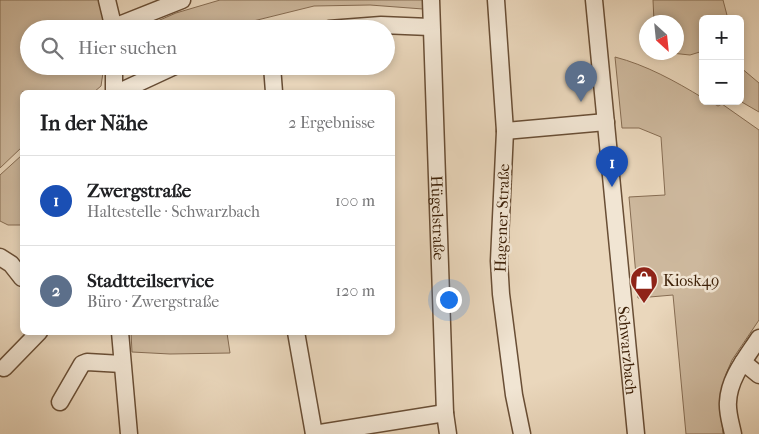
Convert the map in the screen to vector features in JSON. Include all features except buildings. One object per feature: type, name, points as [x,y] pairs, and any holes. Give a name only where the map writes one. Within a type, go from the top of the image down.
[{"type":"street","points":[[107,0],[112,20]]},
{"type":"street","points":[[133,20],[182,0]]},
{"type":"street","name":"Hügelstraße","points":[[430,0],[440,228],[445,413],[448,434]]},
{"type":"street","name":"Hagener Straße","points":[[496,0],[506,131],[500,261],[501,294],[514,395],[522,434]]},
{"type":"street","name":"Schwarzbach","points":[[594,0],[636,434]]},
{"type":"street","points":[[395,26],[430,27]]},
{"type":"street","points":[[114,75],[114,90]]},
{"type":"street","points":[[123,90],[156,75]]},
{"type":"street","points":[[273,75],[274,90]]},
{"type":"street","points":[[506,131],[606,122]]},
{"type":"street","points":[[0,257],[11,264],[20,275]]},
{"type":"street","points":[[4,368],[36,335]]},
{"type":"street","points":[[120,335],[129,434]]},
{"type":"street","points":[[297,335],[314,434],[445,413]]},
{"type":"street","points":[[733,434],[728,404],[730,386],[759,338]]},
{"type":"street","points":[[60,402],[82,364],[86,362],[122,364]]},
{"type":"street","points":[[743,362],[759,375]]},
{"type":"shaded area","points":[[0,0],[104,0],[108,20],[20,20],[20,75],[103,75],[101,86],[96,90],[20,90],[20,149],[0,168]]},
{"type":"shaded area","points":[[220,0],[424,0],[423,9],[370,5],[314,6],[257,20],[160,20],[176,13]]},
{"type":"shaded area","points":[[653,0],[723,0],[727,15],[699,15],[699,52],[690,55],[684,54],[684,15],[654,15]]},
{"type":"shaded area","points":[[615,57],[638,64],[660,74],[699,96],[699,105],[723,105],[759,130],[759,320],[732,360],[726,374],[720,400],[723,434],[686,434],[673,295],[638,298],[629,197],[665,195],[661,137],[639,128],[622,128]]},
{"type":"shaded area","points":[[744,70],[759,83],[759,112],[744,103]]},
{"type":"shaded area","points":[[20,157],[20,225],[8,225],[0,221],[0,175]]},
{"type":"shaded area","points":[[131,335],[227,335],[230,353],[170,354],[132,352]]},
{"type":"place","name":"Stadtteilservice","points":[[581,102]]},
{"type":"place","name":"Zwergstraße","points":[[612,187]]},
{"type":"place","name":"Kiosk49","points":[[644,304]]}]
